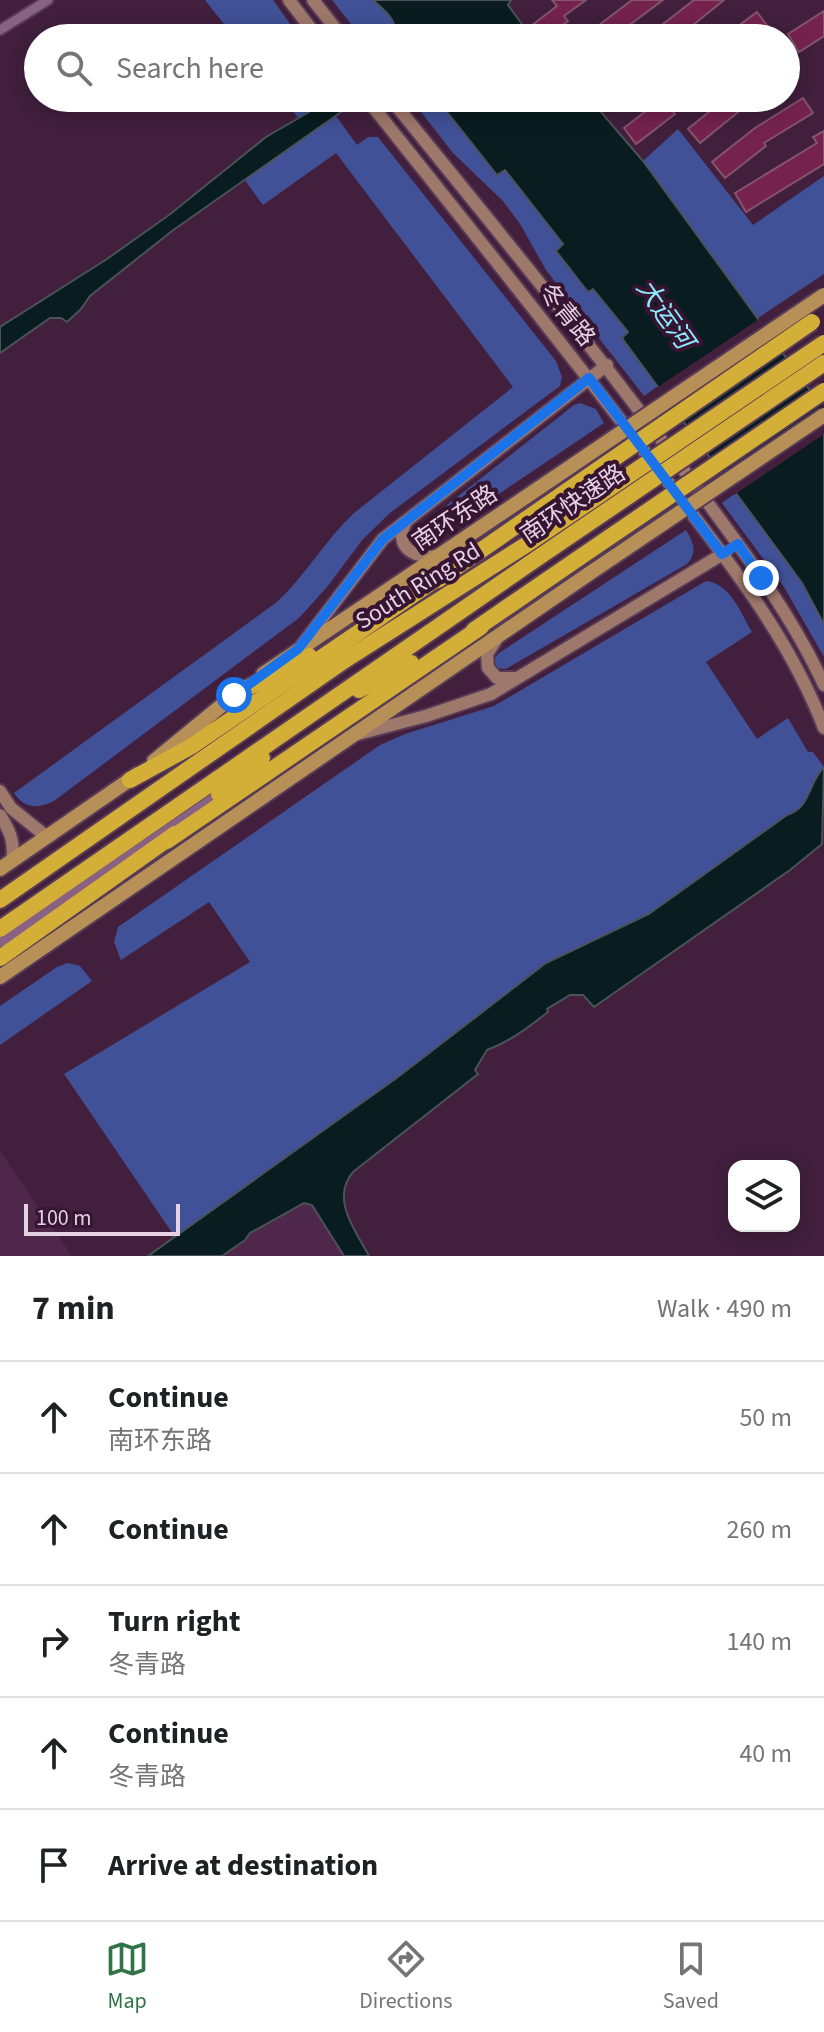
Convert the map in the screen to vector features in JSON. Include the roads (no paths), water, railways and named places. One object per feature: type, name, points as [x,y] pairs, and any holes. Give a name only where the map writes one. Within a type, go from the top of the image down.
[{"type":"highway","points":[[130,780],[192,746],[824,315]]},
{"type":"highway","name":"South Ring Rd","points":[[0,898],[345,660],[534,550],[824,343]]},
{"type":"highway","name":"南环快速路","points":[[154,822],[274,748],[359,690],[534,550],[824,363]]},
{"type":"highway","points":[[0,958],[824,391]]},
{"type":"highway","points":[[345,660],[444,574]]},
{"type":"highway","name":"南环快速路","points":[[0,929],[468,604]]},
{"type":"highway","points":[[0,888],[392,620]]},
{"type":"highway","points":[[234,695],[375,622]]},
{"type":"highway","points":[[359,690],[481,627]]},
{"type":"highway","points":[[167,841],[274,748]]},
{"type":"main road","points":[[289,0],[307,24]]},
{"type":"main road","points":[[313,0],[332,24]]},
{"type":"main road","name":"冬青路","points":[[377,112],[589,378],[722,554],[782,642],[806,685],[824,728]]},
{"type":"main road","name":"冬青路","points":[[401,112],[607,365],[738,544],[784,612],[824,685]]},
{"type":"main road","name":"南环东路","points":[[6,865],[130,780],[234,695],[298,649],[824,295]]},
{"type":"main road","points":[[298,649],[372,549],[607,365]]},
{"type":"main road","points":[[0,977],[824,415]]},
{"type":"main road","points":[[407,519],[401,533],[409,552],[421,557],[440,555]]},
{"type":"main road","points":[[351,736],[491,694],[738,544]]},
{"type":"main road","points":[[500,634],[487,654],[490,672],[503,680],[524,674]]},
{"type":"main road","points":[[0,791],[11,808],[47,837]]},
{"type":"main road","points":[[0,815],[10,830],[14,847],[6,865]]},
{"type":"street","points":[[0,30],[48,0]]},
{"type":"street","points":[[0,943],[222,792]]},
{"type":"water","points":[[373,0],[511,0],[508,5],[522,24],[394,24]]},
{"type":"water","points":[[309,112],[341,112],[172,231],[90,296],[67,322],[61,318],[50,318],[0,353],[0,327],[107,259],[169,215],[266,137]]},
{"type":"water","name":"大运河","points":[[447,112],[601,112],[643,161],[817,400],[824,404],[824,624],[802,583],[622,338],[628,332],[593,289],[588,292],[556,251],[563,244],[505,170],[497,175]]},
{"type":"water","points":[[824,767],[822,844],[790,870],[594,1007],[583,995],[570,995],[547,1009],[548,1012],[519,1034],[487,1050],[475,1070],[478,1074],[353,1172],[344,1193],[345,1204],[352,1226],[369,1256],[344,1256],[312,1205],[304,1203],[250,1233],[222,1256],[148,1256],[398,1077],[546,963],[649,914],[795,812],[805,801]]}]
